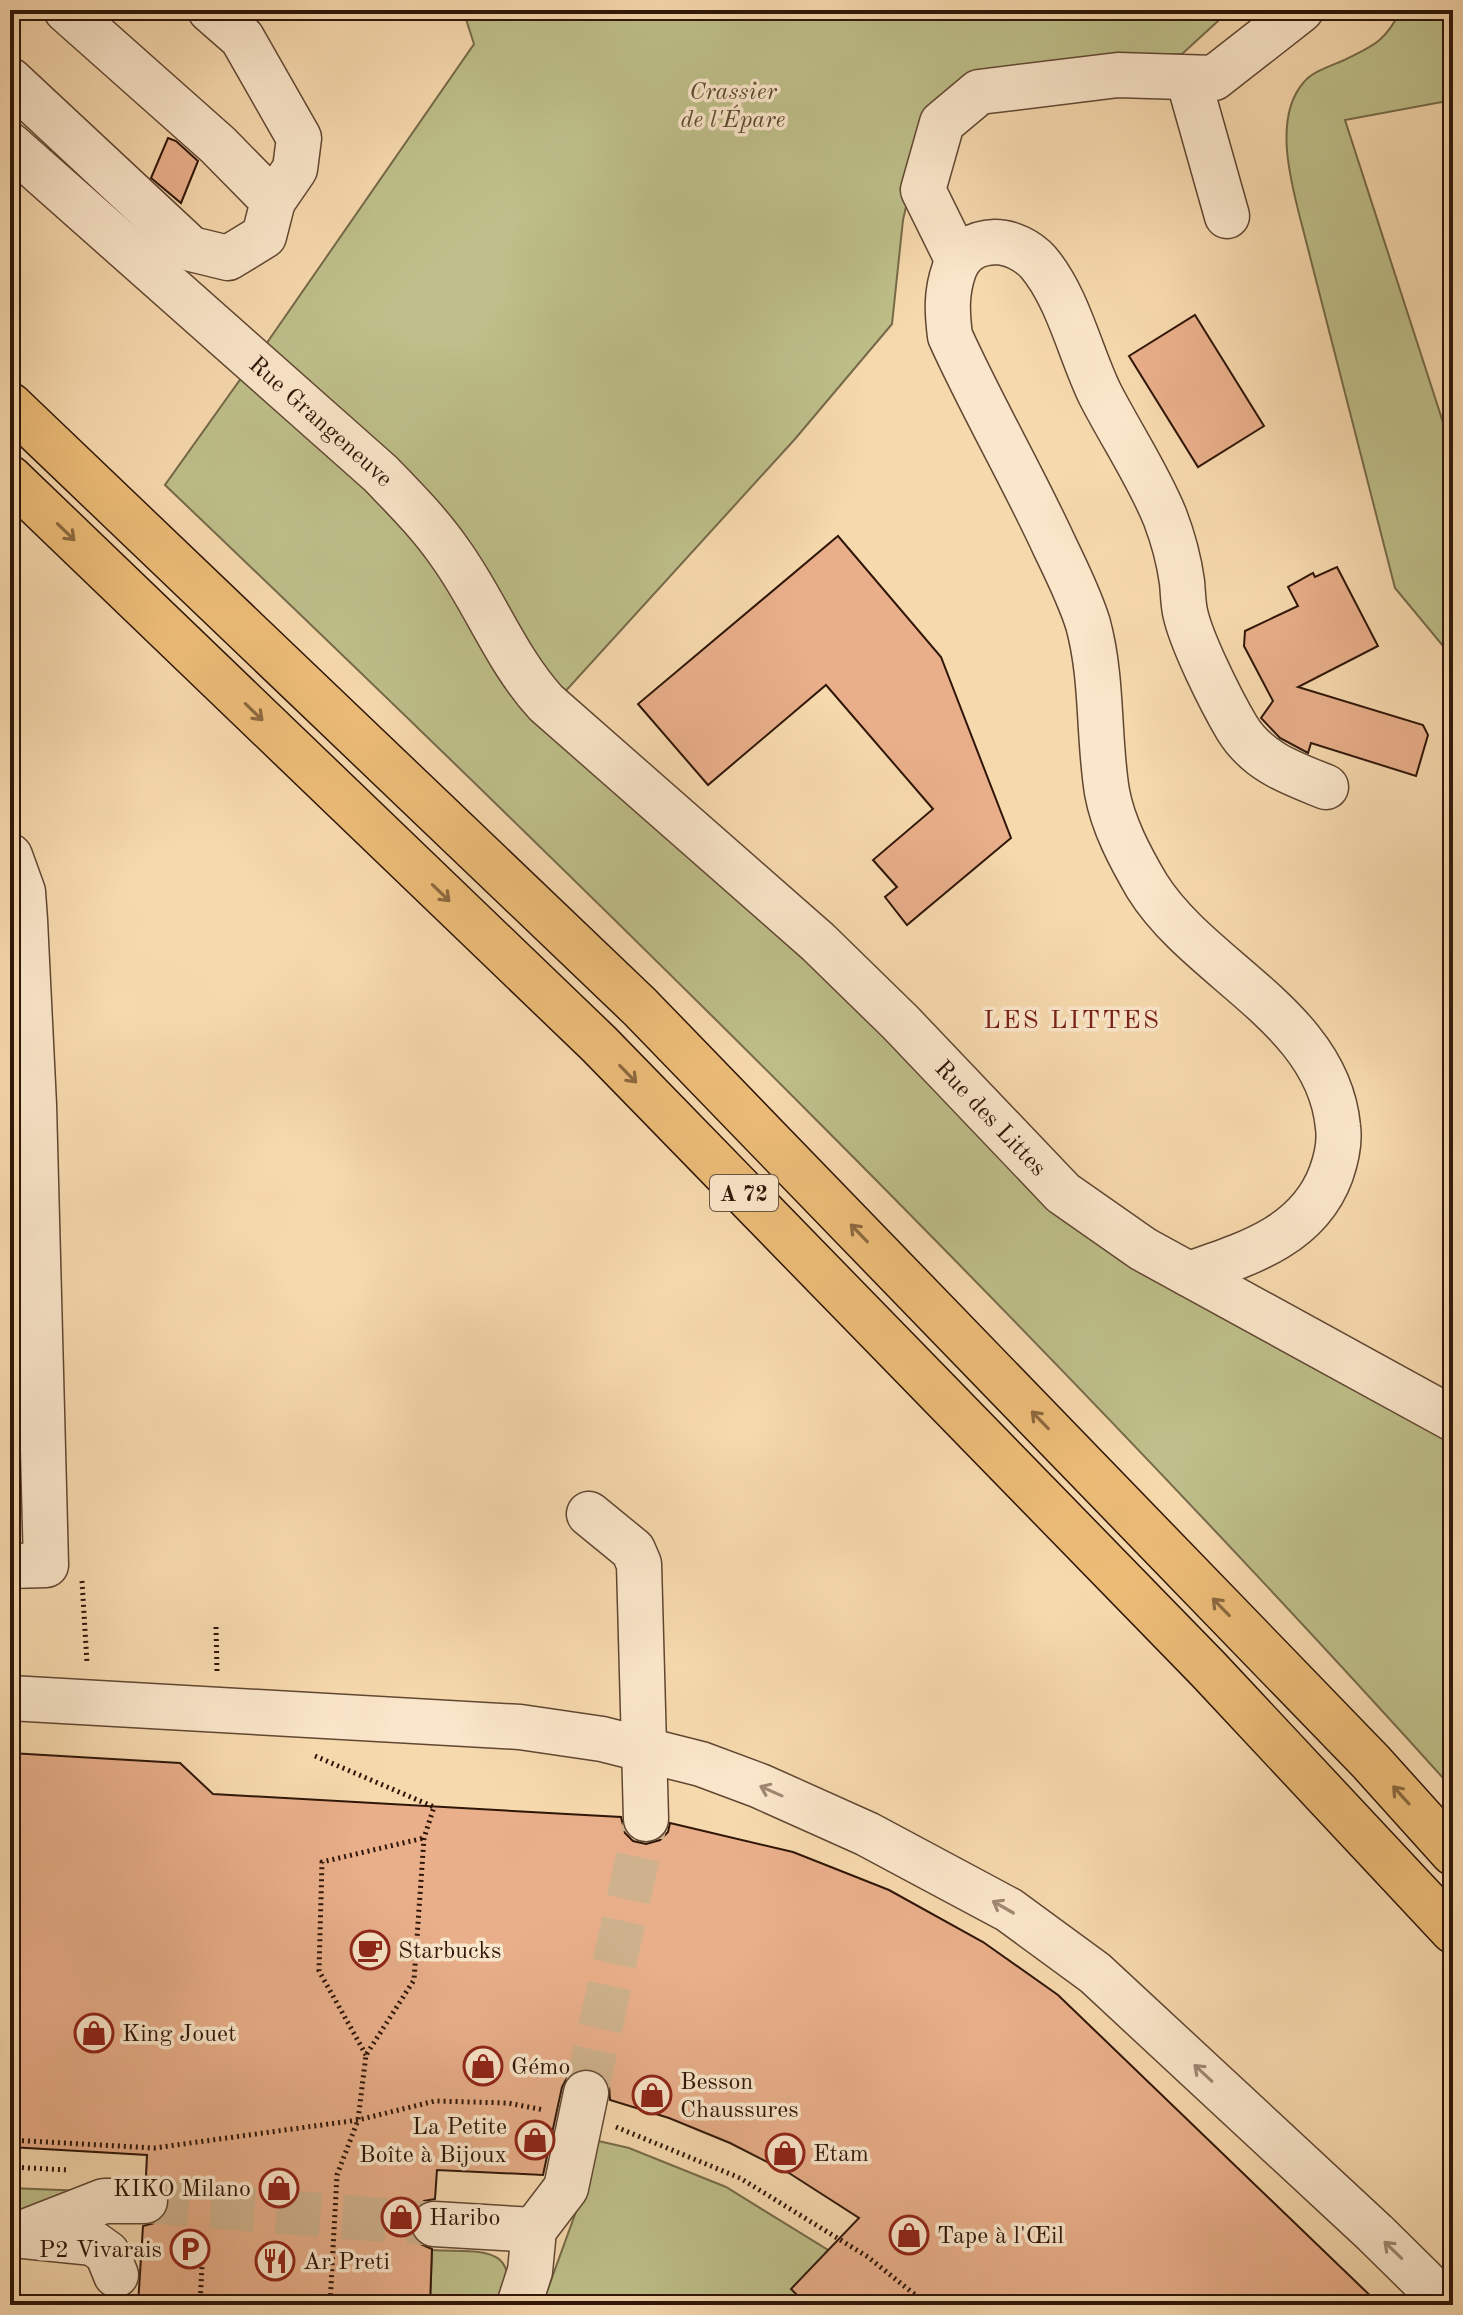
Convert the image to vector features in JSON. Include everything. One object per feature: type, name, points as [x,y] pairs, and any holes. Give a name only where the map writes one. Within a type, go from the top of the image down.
[{"type":"highway","name":"A 72","points":[[10,405],[640,1007],[1371,1762],[1453,1853]]},
{"type":"highway","name":"A 72","points":[[10,478],[599,1044],[1208,1669],[1453,1931]]},
{"type":"street","points":[[66,10],[218,145],[273,201]]},
{"type":"street","points":[[10,80],[191,249],[228,258],[264,236],[273,201],[295,169],[299,138],[242,38],[210,10]]},
{"type":"street","points":[[958,261],[923,190],[942,123],[979,92],[1118,75],[1214,78],[1301,10]]},
{"type":"street","points":[[1188,78],[1227,216]]},
{"type":"street","name":"Rue Grangeneuve","points":[[10,145],[381,474],[451,553],[514,663],[530,685],[587,739]]},
{"type":"street","points":[[1189,1274],[1240,1257],[1281,1235],[1309,1214],[1326,1187],[1336,1159],[1338,1127],[1331,1096],[1311,1052],[1272,1007],[1187,932],[1149,889],[1122,841],[1108,796],[1096,660],[1087,623],[1036,505],[950,336],[946,307],[949,284],[958,261],[967,250],[982,243],[1002,242],[1021,249],[1036,260],[1051,280],[1099,391],[1165,516],[1178,556],[1184,610],[1190,631],[1238,728],[1253,749],[1273,765],[1326,787]]},
{"type":"street","name":"Rue des Littes","points":[[587,739],[818,942],[901,1023],[1063,1193],[1143,1249],[1453,1419]]},
{"type":"street","points":[[10,856],[23,892],[26,930],[34,1105],[46,1565],[10,1566]]},
{"type":"street","points":[[589,1514],[633,1550],[639,1564],[646,1819]]},
{"type":"street","points":[[10,1698],[520,1727],[602,1739],[701,1764],[760,1786],[867,1834],[1009,1910],[1095,1973],[1375,2233],[1448,2305]]},
{"type":"street","points":[[519,2305],[530,2271],[534,2230],[566,2188],[584,2110]]},
{"type":"street","points":[[14,2235],[104,2201],[145,2201],[120,2237],[115,2290]]},
{"type":"street","points":[[434,2224],[534,2230]]},
{"type":"street","points":[[14,2235],[93,2243],[107,2253],[115,2290]]},
{"type":"path","points":[[81,1565],[88,1673]]},
{"type":"path","points":[[216,1627],[217,1680]]},
{"type":"path","points":[[303,1751],[434,1807],[424,1838],[414,1980],[366,2055],[358,2120],[337,2175],[330,2305]]},
{"type":"path","points":[[366,2055],[319,1971],[322,1862],[424,1838]]},
{"type":"path","points":[[10,2140],[154,2148],[358,2120],[435,2101],[508,2103],[584,2110],[740,2178],[868,2257],[928,2305]]},
{"type":"path","points":[[200,2305],[203,2246]]},
{"type":"green space","name":"Crassier de l'Épare","points":[[463,10],[1230,10],[1182,54],[1022,65],[928,111],[903,220],[892,324],[795,439],[562,695],[262,350],[474,44]]},
{"type":"green space","points":[[1401,10],[1453,10],[1453,100],[1345,120],[1451,447],[1444,450],[1453,474],[1453,658],[1395,588],[1295,200],[1286,136],[1294,98],[1307,78],[1377,42]]},
{"type":"green space","points":[[242,377],[300,420],[761,909],[1060,1216],[1124,1263],[1252,1325],[1453,1442],[1453,1789],[1141,1453],[821,1125],[495,803],[165,485]]},
{"type":"green space","points":[[594,2140],[629,2148],[726,2187],[828,2250],[807,2305],[796,2305],[789,2299],[783,2305],[756,2305],[750,2300],[744,2305],[542,2305],[585,2187]]},
{"type":"green space","points":[[10,2188],[85,2191],[10,2224]]},
{"type":"green space","points":[[432,2250],[479,2252],[501,2261],[507,2270],[506,2305],[430,2305]]},
{"type":"building","points":[[168,138],[176,141],[198,161],[181,203],[151,178]]},
{"type":"building","points":[[1195,315],[1264,426],[1198,467],[1129,356]]},
{"type":"building","points":[[838,536],[941,657],[1011,838],[907,925],[885,897],[897,887],[873,860],[933,809],[826,685],[708,785],[638,704]]},
{"type":"building","points":[[1337,567],[1378,646],[1298,687],[1423,725],[1428,735],[1416,776],[1311,743],[1308,753],[1280,738],[1261,718],[1273,701],[1244,646],[1245,631],[1298,606],[1288,587],[1313,573],[1315,577]]},
{"type":"building","points":[[10,1753],[180,1763],[213,1794],[621,1817],[625,1833],[633,1841],[646,1844],[660,1840],[668,1832],[670,1823],[793,1852],[889,1890],[983,1942],[1058,1995],[1380,2305],[807,2305],[791,2289],[859,2218],[789,2173],[730,2143],[669,2118],[610,2100],[609,2085],[602,2074],[590,2068],[568,2076],[562,2087],[543,2175],[437,2170],[435,2199],[424,2201],[414,2210],[409,2223],[411,2234],[420,2244],[432,2249],[430,2305],[138,2305],[143,2226],[158,2222],[167,2213],[170,2202],[166,2188],[157,2179],[146,2176],[147,2155],[10,2147]]},
{"type":"tunnel","points":[[586,2093],[646,1819]]},
{"type":"tunnel","points":[[145,2201],[434,2224]]},
{"type":"place","name":"Starbucks","points":[[370,1950]]},
{"type":"place","name":"King Jouet","points":[[94,2033]]},
{"type":"place","name":"Gémo","points":[[483,2066]]},
{"type":"place","name":"Besson Chaussures","points":[[652,2095]]},
{"type":"place","name":"La Petite Boîte à Bijoux","points":[[535,2140]]},
{"type":"place","name":"Etam","points":[[785,2153]]},
{"type":"place","name":"KIKO Milano","points":[[279,2188]]},
{"type":"place","name":"Haribo","points":[[401,2217]]},
{"type":"place","name":"Tape à l'Œil","points":[[909,2235]]},
{"type":"place","name":"P2 Vivarais","points":[[190,2249]]},
{"type":"place","name":"Ar Preti","points":[[275,2261]]},
{"type":"district","name":"LES LITTES","points":[[1072,1019]]}]
